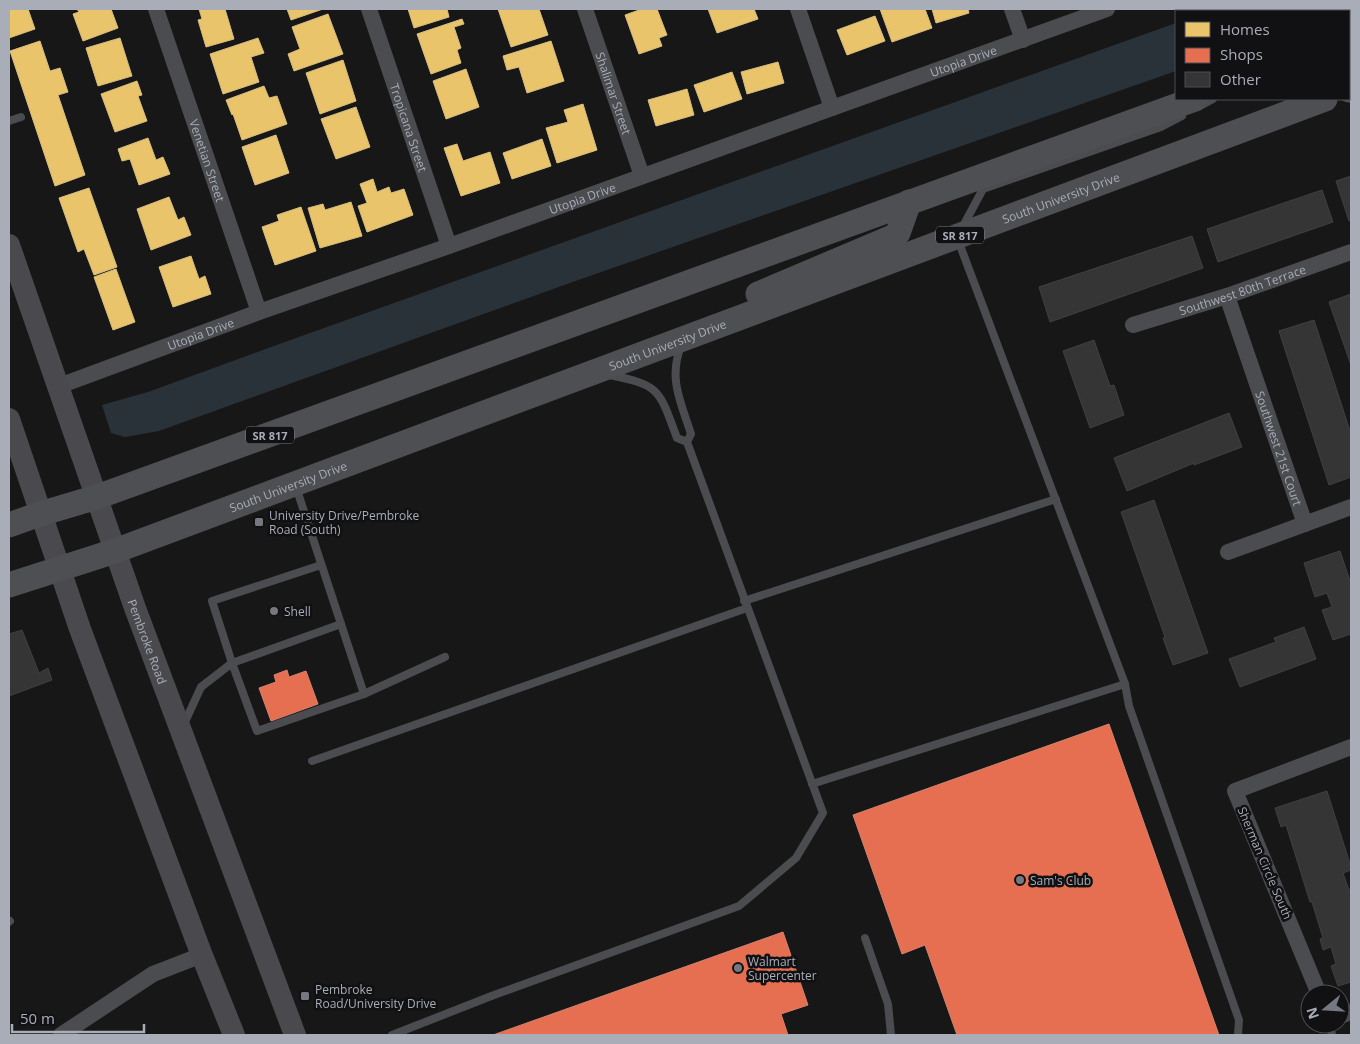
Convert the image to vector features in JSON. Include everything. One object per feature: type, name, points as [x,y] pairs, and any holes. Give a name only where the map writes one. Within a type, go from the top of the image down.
[{"type":"main road","name":"SR 817","points":[[9,526],[40,514],[97,497],[1192,100]]},
{"type":"main road","name":"South University Drive","points":[[9,585],[115,551],[1322,100]]},
{"type":"main road","points":[[651,351],[672,331],[895,236],[898,233],[909,202]]},
{"type":"main road","name":"Pembroke Road","points":[[9,245],[115,551],[295,1035]]},
{"type":"main road","points":[[9,419],[58,568],[202,955],[234,1035]]},
{"type":"street","name":"Venetian Street","points":[[156,9],[259,312]]},
{"type":"street","name":"Tropicana Street","points":[[369,9],[450,246]]},
{"type":"street","name":"Shalimar Street","points":[[585,9],[642,176]]},
{"type":"street","points":[[798,9],[832,108]]},
{"type":"street","points":[[1012,9],[1023,40]]},
{"type":"street","name":"Utopia Drive","points":[[59,386],[259,312],[450,246],[1107,9]]},
{"type":"street","name":"Southwest 80th Terrace","points":[[1133,325],[1227,296],[1351,252]]},
{"type":"street","name":"Southwest 21st Court","points":[[1227,296],[1305,524]]},
{"type":"street","points":[[1228,552],[1351,507]]},
{"type":"street","name":"Sherman Circle South","points":[[1315,984],[1235,791],[1351,747]]},
{"type":"street","points":[[61,1035],[153,974],[202,955]]},
{"type":"lane","points":[[1211,100],[1161,127],[983,189],[957,236],[1125,684],[1129,706],[1239,1020],[1238,1035]]},
{"type":"lane","points":[[9,121],[21,117]]},
{"type":"lane","points":[[392,1035],[500,992],[739,906],[796,858],[823,813],[687,442],[691,434],[678,393],[675,370],[677,356],[684,339]]},
{"type":"lane","points":[[596,372],[638,381],[656,392],[663,400],[676,438],[687,442]]},
{"type":"lane","points":[[295,484],[364,694]]},
{"type":"lane","points":[[312,761],[745,604],[1056,499]]},
{"type":"lane","points":[[321,565],[212,601],[257,731],[364,694],[446,657]]},
{"type":"lane","points":[[181,731],[201,687],[232,663],[341,624]]},
{"type":"lane","points":[[812,784],[1125,684]]},
{"type":"lane","points":[[865,938],[888,1004],[891,1035]]},
{"type":"shaded area","points":[[1216,9],[1351,9],[1351,10],[1212,10]]},
{"type":"shaded area","points":[[1175,23],[1175,71],[567,284],[159,431],[125,437],[111,433],[102,405],[148,392]]},
{"type":"building: Homes","points":[[9,9],[28,9],[35,29],[9,38]]},
{"type":"building: Homes","points":[[77,9],[111,9],[118,28],[83,41],[73,14],[79,12]]},
{"type":"building: Homes","points":[[199,9],[225,9],[234,39],[206,47],[198,20],[202,19]]},
{"type":"building: Homes","points":[[287,9],[323,9],[291,20]]},
{"type":"building: Homes","points":[[408,9],[447,9],[449,17],[414,28]]},
{"type":"building: Homes","points":[[498,9],[539,9],[548,35],[511,47]]},
{"type":"building: Homes","points":[[642,9],[657,9],[667,35],[659,38],[662,46],[639,54],[625,15]]},
{"type":"building: Homes","points":[[708,9],[754,9],[758,19],[717,33]]},
{"type":"building: Homes","points":[[880,9],[925,9],[932,28],[892,42]]},
{"type":"building: Homes","points":[[932,9],[968,9],[969,13],[936,23]]},
{"type":"building: Homes","points":[[328,14],[343,54],[294,71],[288,54],[300,49],[292,27]]},
{"type":"building: Homes","points":[[875,16],[885,41],[847,55],[837,30]]},
{"type":"building: Homes","points":[[462,19],[464,24],[454,27],[461,48],[457,50],[461,63],[431,74],[417,34]]},
{"type":"building: Homes","points":[[120,38],[132,76],[98,86],[86,48]]},
{"type":"building: Homes","points":[[258,38],[264,53],[251,57],[259,82],[223,94],[210,54]]},
{"type":"building: Homes","points":[[40,41],[50,71],[60,68],[68,92],[58,95],[85,175],[55,186],[10,51]]},
{"type":"building: Homes","points":[[551,41],[564,81],[527,93],[519,67],[507,70],[503,56]]},
{"type":"building: Homes","points":[[343,60],[356,101],[320,114],[306,73]]},
{"type":"building: Homes","points":[[778,62],[784,83],[747,94],[741,72]]},
{"type":"building: Homes","points":[[466,69],[479,107],[446,119],[433,81]]},
{"type":"building: Homes","points":[[732,72],[742,99],[704,112],[694,85]]},
{"type":"building: Homes","points":[[137,81],[142,95],[138,96],[147,121],[115,132],[101,94]]},
{"type":"building: Homes","points":[[264,86],[269,98],[277,96],[287,124],[242,140],[226,100]]},
{"type":"building: Homes","points":[[687,89],[694,115],[656,126],[648,100]]},
{"type":"building: Homes","points":[[583,104],[597,150],[557,163],[546,128],[568,122],[564,110]]},
{"type":"building: Homes","points":[[356,107],[370,147],[336,159],[321,119]]},
{"type":"building: Homes","points":[[276,135],[289,173],[255,185],[242,147]]},
{"type":"building: Homes","points":[[148,138],[156,160],[163,157],[170,174],[139,185],[130,159],[122,161],[118,149]]},
{"type":"building: Homes","points":[[542,139],[551,166],[512,179],[503,153]]},
{"type":"building: Homes","points":[[457,144],[463,161],[490,152],[500,183],[461,196],[444,148]]},
{"type":"building: Homes","points":[[373,179],[377,192],[389,187],[391,193],[404,189],[413,215],[367,232],[358,206],[367,203],[360,184]]},
{"type":"building: Homes","points":[[89,188],[117,267],[94,275],[84,249],[78,252],[59,198]]},
{"type":"building: Homes","points":[[169,197],[178,220],[184,217],[191,235],[151,250],[137,209]]},
{"type":"building: Homes","points":[[351,202],[362,236],[320,248],[308,208],[323,204],[325,210]]},
{"type":"building: Homes","points":[[301,207],[316,251],[275,265],[262,227],[279,221],[277,215]]},
{"type":"building: Homes","points":[[191,256],[199,279],[205,276],[211,294],[173,307],[159,267]]},
{"type":"building: Homes","points":[[116,269],[135,322],[113,330],[94,277]]},
{"type":"building: Shops","points":[[287,670],[289,677],[306,671],[318,704],[271,721],[259,688],[276,682],[274,675]]},
{"type":"building: Shops","name":"Sam's Club","points":[[1109,724],[1219,1035],[957,1035],[925,945],[902,954],[853,815]]},
{"type":"building: Shops","name":"Walmart Supercenter","points":[[783,932],[808,1005],[781,1014],[788,1035],[493,1035]]},
{"type":"building: Other","points":[[1351,176],[1351,220],[1349,221],[1336,181]]},
{"type":"building: Other","points":[[1322,190],[1333,222],[1218,262],[1207,229]]},
{"type":"building: Other","points":[[1192,236],[1203,268],[1050,322],[1039,287]]},
{"type":"building: Other","points":[[1351,294],[1351,365],[1329,302]]},
{"type":"building: Other","points":[[1314,320],[1351,434],[1351,477],[1329,485],[1279,331]]},
{"type":"building: Other","points":[[1094,340],[1110,386],[1114,385],[1124,415],[1090,428],[1063,351]]},
{"type":"building: Other","points":[[1229,413],[1242,447],[1194,465],[1194,463],[1127,491],[1114,458]]},
{"type":"building: Other","points":[[1154,500],[1208,653],[1173,665],[1121,512]]},
{"type":"building: Other","points":[[1340,551],[1351,584],[1351,634],[1333,640],[1322,610],[1332,607],[1327,593],[1315,597],[1304,563]]},
{"type":"building: Other","points":[[1304,627],[1316,659],[1240,687],[1229,659],[1276,642],[1274,638]]},
{"type":"building: Other","points":[[22,630],[39,673],[48,668],[52,680],[9,696],[9,634]]},
{"type":"building: Other","points":[[1327,791],[1351,867],[1351,870],[1343,873],[1349,890],[1351,889],[1351,982],[1337,984],[1331,966],[1336,964],[1331,947],[1323,950],[1320,939],[1323,938],[1286,825],[1281,827],[1275,808]]},
{"type":"place","name":"University Drive/Pembroke Road (South)","points":[[259,522]]},
{"type":"place","name":"Shell","points":[[274,611]]},
{"type":"place","name":"Sam's Club","points":[[1020,880]]},
{"type":"place","name":"Walmart Supercenter","points":[[738,968]]},
{"type":"place","name":"Pembroke Road/University Drive","points":[[305,996]]}]
